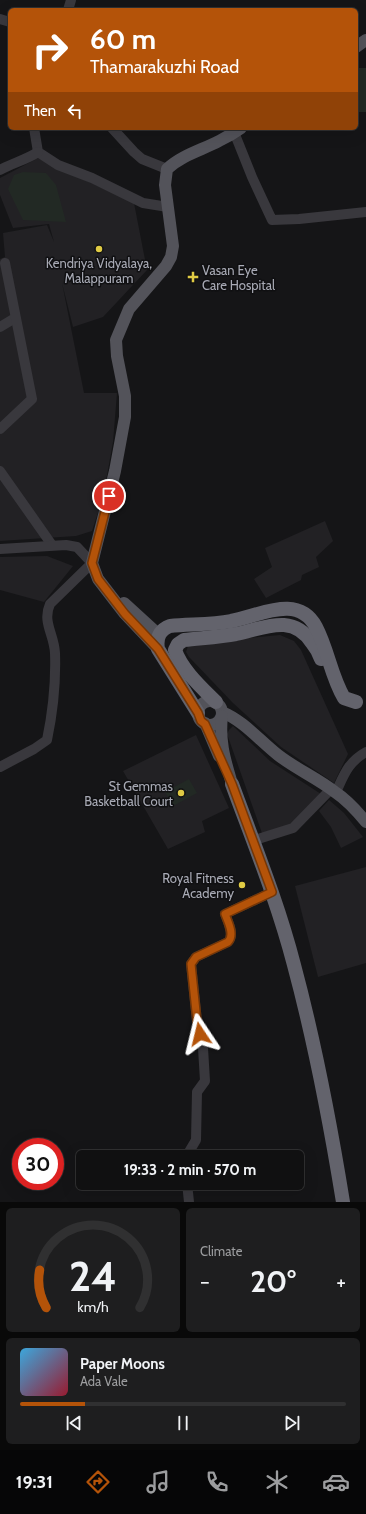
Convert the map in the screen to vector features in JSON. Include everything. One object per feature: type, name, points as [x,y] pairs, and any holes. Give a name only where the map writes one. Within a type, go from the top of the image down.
[{"type":"highway","points":[[201,718],[158,642],[164,628],[170,626],[231,622],[280,609],[294,609],[306,614],[316,627],[338,687],[344,698],[361,700]]},
{"type":"highway","points":[[220,710],[178,658],[175,650],[178,644],[184,640],[234,634],[273,625],[286,625],[301,630],[309,638],[320,654],[335,694],[340,702],[345,704],[361,700]]},
{"type":"highway","points":[[232,784],[272,892],[294,964],[318,1061],[343,1202]]},
{"type":"main road","points":[[158,642],[125,614],[98,579],[92,563],[115,471],[125,417],[125,396],[117,356],[116,340],[129,309],[166,266],[171,257],[174,246],[165,185],[168,169],[177,161],[199,149],[219,141],[237,130]]},
{"type":"main road","points":[[232,784],[201,718],[200,705],[204,703],[212,701],[220,710],[234,717],[290,765],[334,790],[356,809],[366,822]]},
{"type":"main road","points":[[201,718],[215,724],[220,710]]},
{"type":"main road","points":[[220,710],[222,750],[232,784]]},
{"type":"street","points":[[34,130],[38,152],[58,165],[92,178],[143,203],[168,208]]},
{"type":"street","points":[[114,130],[142,159],[168,169]]},
{"type":"street","points":[[237,130],[252,177],[272,220],[298,219],[366,212]]},
{"type":"street","points":[[0,170],[27,159],[38,152]]},
{"type":"street","points":[[0,429],[32,399],[5,263]]},
{"type":"street","points":[[0,327],[15,318]]},
{"type":"street","points":[[0,471],[52,545]]},
{"type":"street","points":[[0,549],[52,545],[77,547],[92,563],[50,604],[47,611],[46,619],[54,650],[55,668],[52,710],[47,740],[34,749],[0,767]]},
{"type":"street","points":[[252,841],[293,828],[334,790],[349,765],[366,752]]},
{"type":"street","points":[[190,1150],[196,1140],[197,1092],[205,1081],[203,1048],[197,1021],[191,964],[196,957],[228,942],[231,939],[225,914],[272,892]]},
{"type":"street","points":[[188,1190],[189,1202]]},
{"type":"shaded area","points":[[358,68],[366,68],[366,112],[358,112]]},
{"type":"shaded area","points":[[38,158],[134,203],[147,270],[103,317],[73,327],[62,283],[84,393],[117,393],[113,442],[103,497],[92,531],[76,536],[0,541],[0,259],[5,257],[3,233],[47,225],[54,242],[49,224],[13,228],[0,195],[0,178]]},
{"type":"shaded area","points":[[23,172],[46,173],[56,185],[66,222],[23,220],[8,189],[14,175]]},
{"type":"shaded area","points":[[325,521],[333,541],[316,557],[319,567],[302,575],[301,580],[266,598],[254,579],[272,567],[265,548]]},
{"type":"shaded area","points":[[47,556],[73,566],[44,602],[0,590],[0,557]]},
{"type":"shaded area","points":[[280,635],[294,641],[301,650],[348,754],[334,783],[281,747],[233,703],[186,652],[188,646],[195,643]]},
{"type":"shaded area","points":[[233,726],[270,761],[321,794],[286,828],[263,836],[227,734]]},
{"type":"shaded area","points":[[196,735],[229,808],[202,821],[205,832],[168,849],[123,771]]},
{"type":"shaded area","name":"St Gemmas Basketball Court","points":[[189,779],[197,793],[173,806],[165,792]]},
{"type":"shaded area","points":[[329,800],[344,813],[363,837],[341,848],[331,827],[319,811]]},
{"type":"shaded area","points":[[366,867],[366,963],[318,977],[295,886]]},
{"type":"place","name":"Kendriya Vidyalaya, Malappuram","points":[[99,249]]},
{"type":"place","name":"Vasan Eye Care Hospital","points":[[193,277]]},
{"type":"place","name":"St Gemmas Basketball Court","points":[[181,793]]},
{"type":"place","name":"Royal Fitness Academy","points":[[242,885]]},
{"type":"route","points":[[109,496],[92,563],[98,579],[125,614],[158,649],[198,713],[201,721],[205,724],[232,784],[272,892],[225,914],[231,939],[228,942],[196,957],[191,964],[197,1021],[200,1034]]}]
